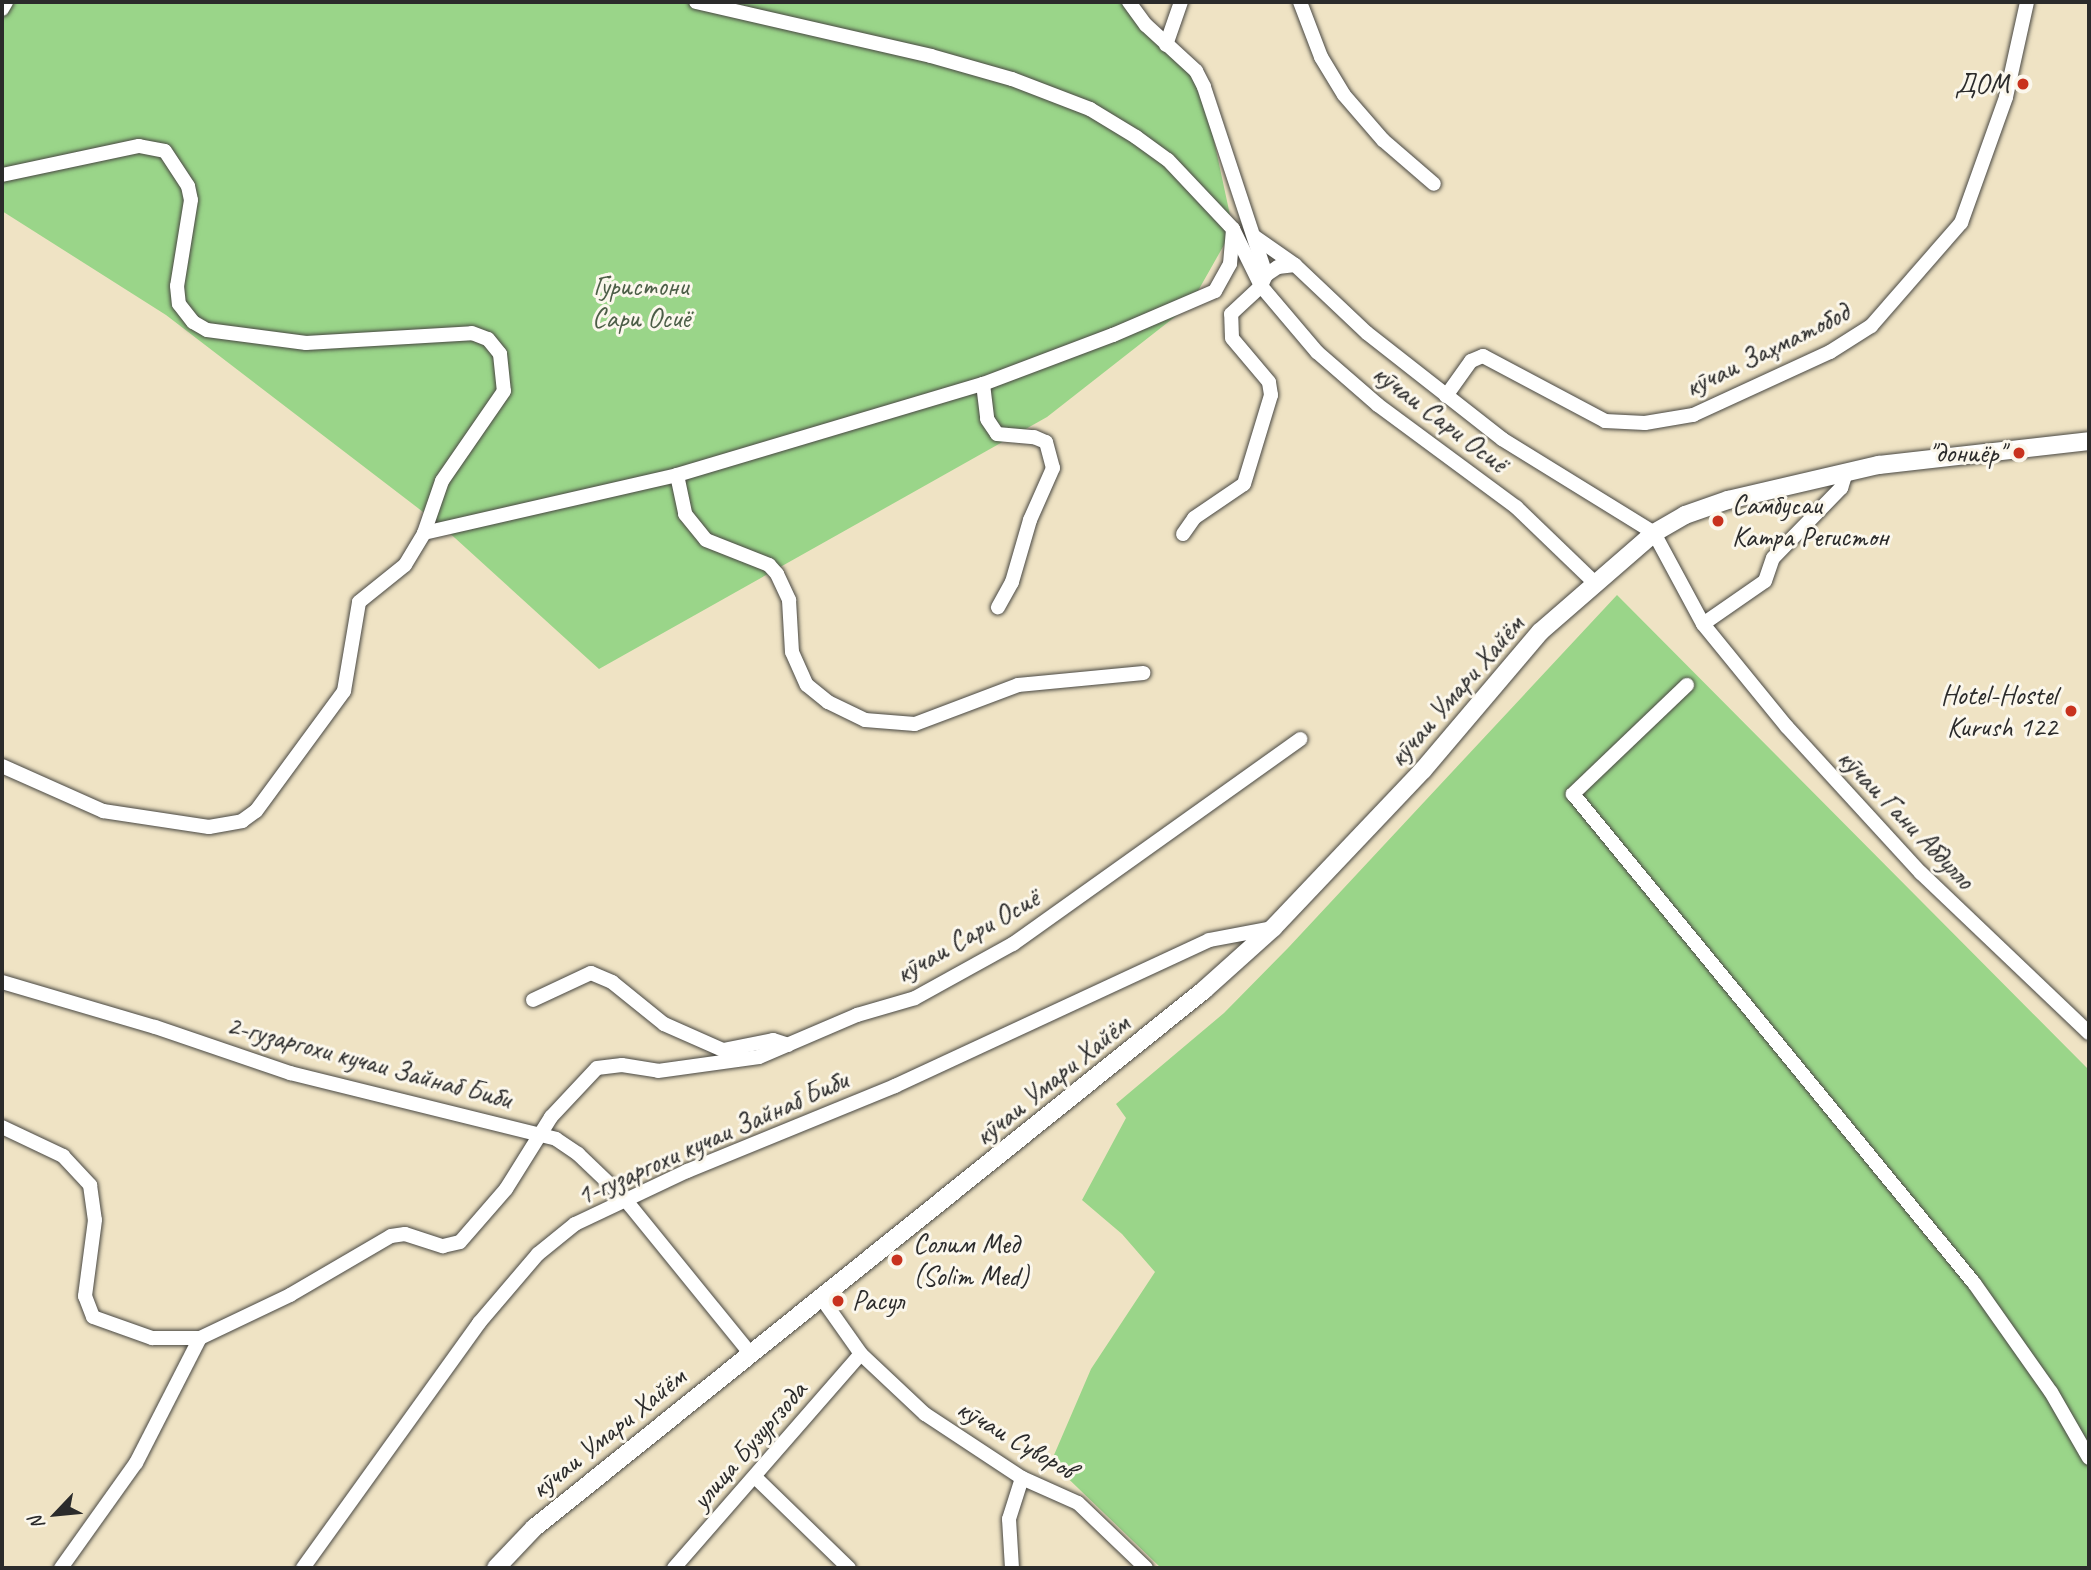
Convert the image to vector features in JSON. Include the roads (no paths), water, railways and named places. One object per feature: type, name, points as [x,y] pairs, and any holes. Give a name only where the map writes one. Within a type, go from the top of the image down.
[{"type":"main road","name":"кӯчаи Умари Хайём","points":[[496,1568],[534,1528],[749,1352],[1102,1074],[1273,928],[1423,770],[1530,643],[1654,533],[1685,515],[1728,500],[1846,473],[2089,442]]},
{"type":"street","points":[[2,9],[6,2]]},
{"type":"street","points":[[696,2],[931,56],[1012,79],[1090,109],[1168,160],[1233,229],[1263,281]]},
{"type":"street","name":"кӯчаи Сари Осиё","points":[[1129,2],[1166,45],[1196,71],[1204,87],[1255,237],[1263,281],[1317,352],[1378,405],[1516,507],[1595,583]]},
{"type":"street","points":[[1166,45],[1181,2]]},
{"type":"street","points":[[1300,2],[1321,57],[1344,95],[1383,140],[1434,184]]},
{"type":"street","name":"кӯчаи Заҳматобод","points":[[1446,396],[1471,361],[1483,356],[1570,406],[1605,421],[1645,423],[1693,415],[1830,352],[1871,326],[1961,223],[2007,97],[2026,2]]},
{"type":"street","points":[[2,175],[138,146],[165,152],[188,186],[191,200],[177,286],[179,304],[192,322],[207,330],[306,343],[472,333],[488,339],[500,354],[504,391],[442,481],[424,533],[411,558],[359,602],[344,691],[256,811],[242,821],[209,827],[103,811],[2,766]]},
{"type":"street","points":[[424,533],[677,475],[983,384],[1190,305],[1215,291],[1230,264],[1233,229]]},
{"type":"street","points":[[1255,237],[1295,265],[1367,333],[1446,396],[1559,477],[1654,533]]},
{"type":"street","points":[[1183,534],[1194,518],[1236,491],[1249,474],[1271,389],[1232,338],[1229,323],[1231,314],[1278,267],[1295,265]]},
{"type":"street","points":[[983,384],[987,419],[996,434],[1034,436],[1046,443],[1053,468],[1030,520],[1012,582],[998,607]]},
{"type":"street","points":[[1703,624],[1765,581],[1773,558],[1842,488],[1846,473]]},
{"type":"street","points":[[677,475],[685,514],[706,540],[769,565],[777,574],[789,600],[792,652],[807,685],[828,702],[865,720],[915,724],[1018,685],[1143,673]]},
{"type":"street","name":"кӯчаи Гани Абдулло","points":[[1654,533],[1703,624],[1855,803],[1996,947],[2089,1033]]},
{"type":"street","points":[[1687,685],[1573,794],[1974,1283],[2050,1392],[2089,1458]]},
{"type":"street","name":"кӯчаи Сари Осиё","points":[[200,1338],[290,1294],[391,1236],[405,1234],[443,1246],[460,1242],[506,1189],[551,1117],[597,1068],[696,1068],[759,1057],[857,1015],[915,998],[1013,944],[1300,739]]},
{"type":"street","name":"1-гузаргохи кучаи Зайнаб Биби","points":[[303,1568],[479,1323],[538,1254],[575,1224],[624,1198],[902,1083],[1209,940],[1273,928]]},
{"type":"street","points":[[533,999],[590,973],[612,982],[664,1024],[723,1051],[773,1040],[788,1045]]},
{"type":"street","name":"2-гузаргохи кучаи Зайнаб Биби","points":[[2,982],[290,1073],[540,1132],[578,1154],[624,1198],[749,1352]]},
{"type":"street","points":[[2,1127],[64,1156],[90,1185],[95,1220],[85,1296],[93,1317],[152,1338],[200,1338],[136,1463],[61,1568]]},
{"type":"street","name":"кӯчаи Суворов","points":[[820,1296],[861,1354],[925,1414],[1022,1478],[1049,1486],[1078,1503],[1146,1568]]},
{"type":"street","name":"улица Бузургзода","points":[[674,1568],[861,1354]]},
{"type":"street","points":[[755,1478],[849,1568]]},
{"type":"street","points":[[1012,1568],[1007,1541],[1009,1519],[1022,1478]]},
{"type":"place","name":"ДОМ","points":[[2023,84]]},
{"type":"place","name":"\"дониёр\"","points":[[2019,453]]},
{"type":"place","name":"Самбусаи Катра Регистон","points":[[1718,521]]},
{"type":"place","name":"Hotel-Hostel Kurush 122","points":[[2071,711]]},
{"type":"place","name":"Солим Мед (Solim Med)","points":[[897,1260]]},
{"type":"place","name":"Расул","points":[[838,1301]]},
{"type":"park label","name":"Гуристони Сари Осиё","points":[[641,302]]}]
